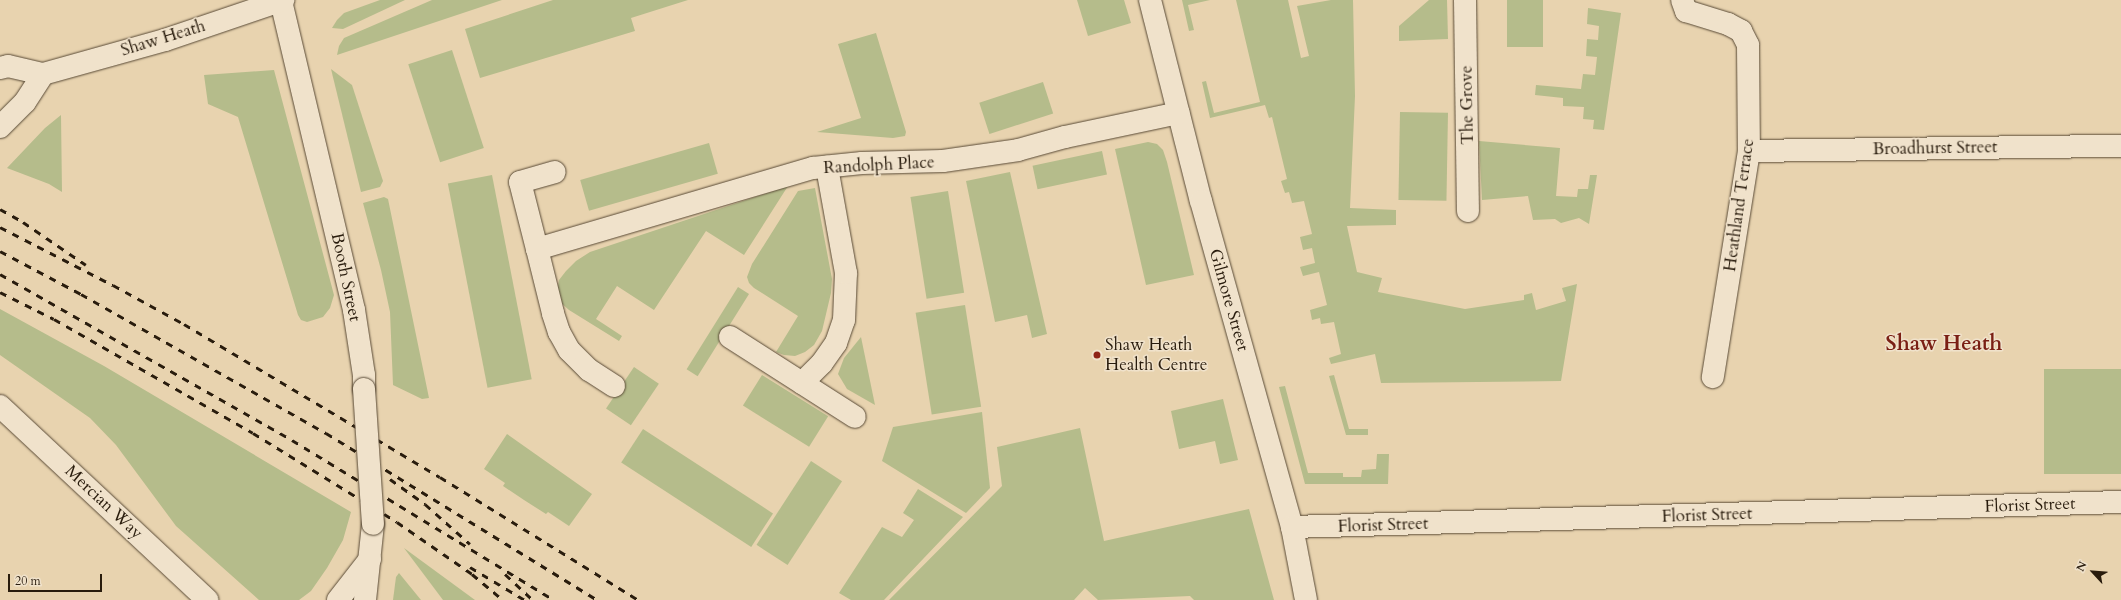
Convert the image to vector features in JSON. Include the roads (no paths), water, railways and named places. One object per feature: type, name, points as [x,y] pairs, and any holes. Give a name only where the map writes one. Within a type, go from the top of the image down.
[{"type":"street","name":"Shaw Heath","points":[[0,68],[8,66],[43,74],[178,35],[282,0]]},
{"type":"street","name":"Booth Street","points":[[282,0],[354,310],[364,375],[373,524],[365,600]]},
{"type":"street","name":"Gilmore Street","points":[[1150,0],[1201,201],[1292,527],[1306,600]]},
{"type":"street","name":"The Grove","points":[[1465,0],[1468,211]]},
{"type":"street","name":"Heathland Terrace","points":[[1682,0],[1686,11],[1728,24],[1741,31],[1748,45],[1749,151],[1713,377]]},
{"type":"street","points":[[0,127],[25,102],[43,74]]},
{"type":"street","name":"Randolph Place","points":[[537,249],[807,170],[862,163],[943,161],[1018,150],[1065,137],[1179,113]]},
{"type":"street","name":"Broadhurst Street","points":[[1749,151],[2121,146]]},
{"type":"street","points":[[802,383],[822,363],[836,343],[844,320],[846,273],[826,167]]},
{"type":"street","points":[[555,172],[520,182],[553,313],[559,332],[569,350],[589,370],[614,386]]},
{"type":"street","points":[[730,338],[855,418]]},
{"type":"street","name":"Mercian Way","points":[[0,406],[207,600]]},
{"type":"street","name":"Florist Street","points":[[1292,527],[2121,502]]},
{"type":"street","points":[[338,600],[370,559]]},
{"type":"railway","points":[[0,209],[23,222],[86,265]]},
{"type":"railway","points":[[0,227],[113,285],[184,324],[440,477],[638,600]]},
{"type":"railway","points":[[0,251],[81,294],[326,433],[597,600]]},
{"type":"railway","points":[[0,274],[292,440],[554,600]]},
{"type":"railway","points":[[0,292],[54,319],[253,433],[397,522],[472,574],[503,600]]},
{"type":"railway","points":[[390,479],[425,504],[470,544]]},
{"type":"railway","points":[[470,567],[525,600]]},
{"type":"railway","points":[[505,574],[533,600]]},
{"type":"place","name":"Shaw Heath Health Centre","points":[[1097,355]]},
{"type":"district","name":"Shaw Heath","points":[[1944,344]]}]
